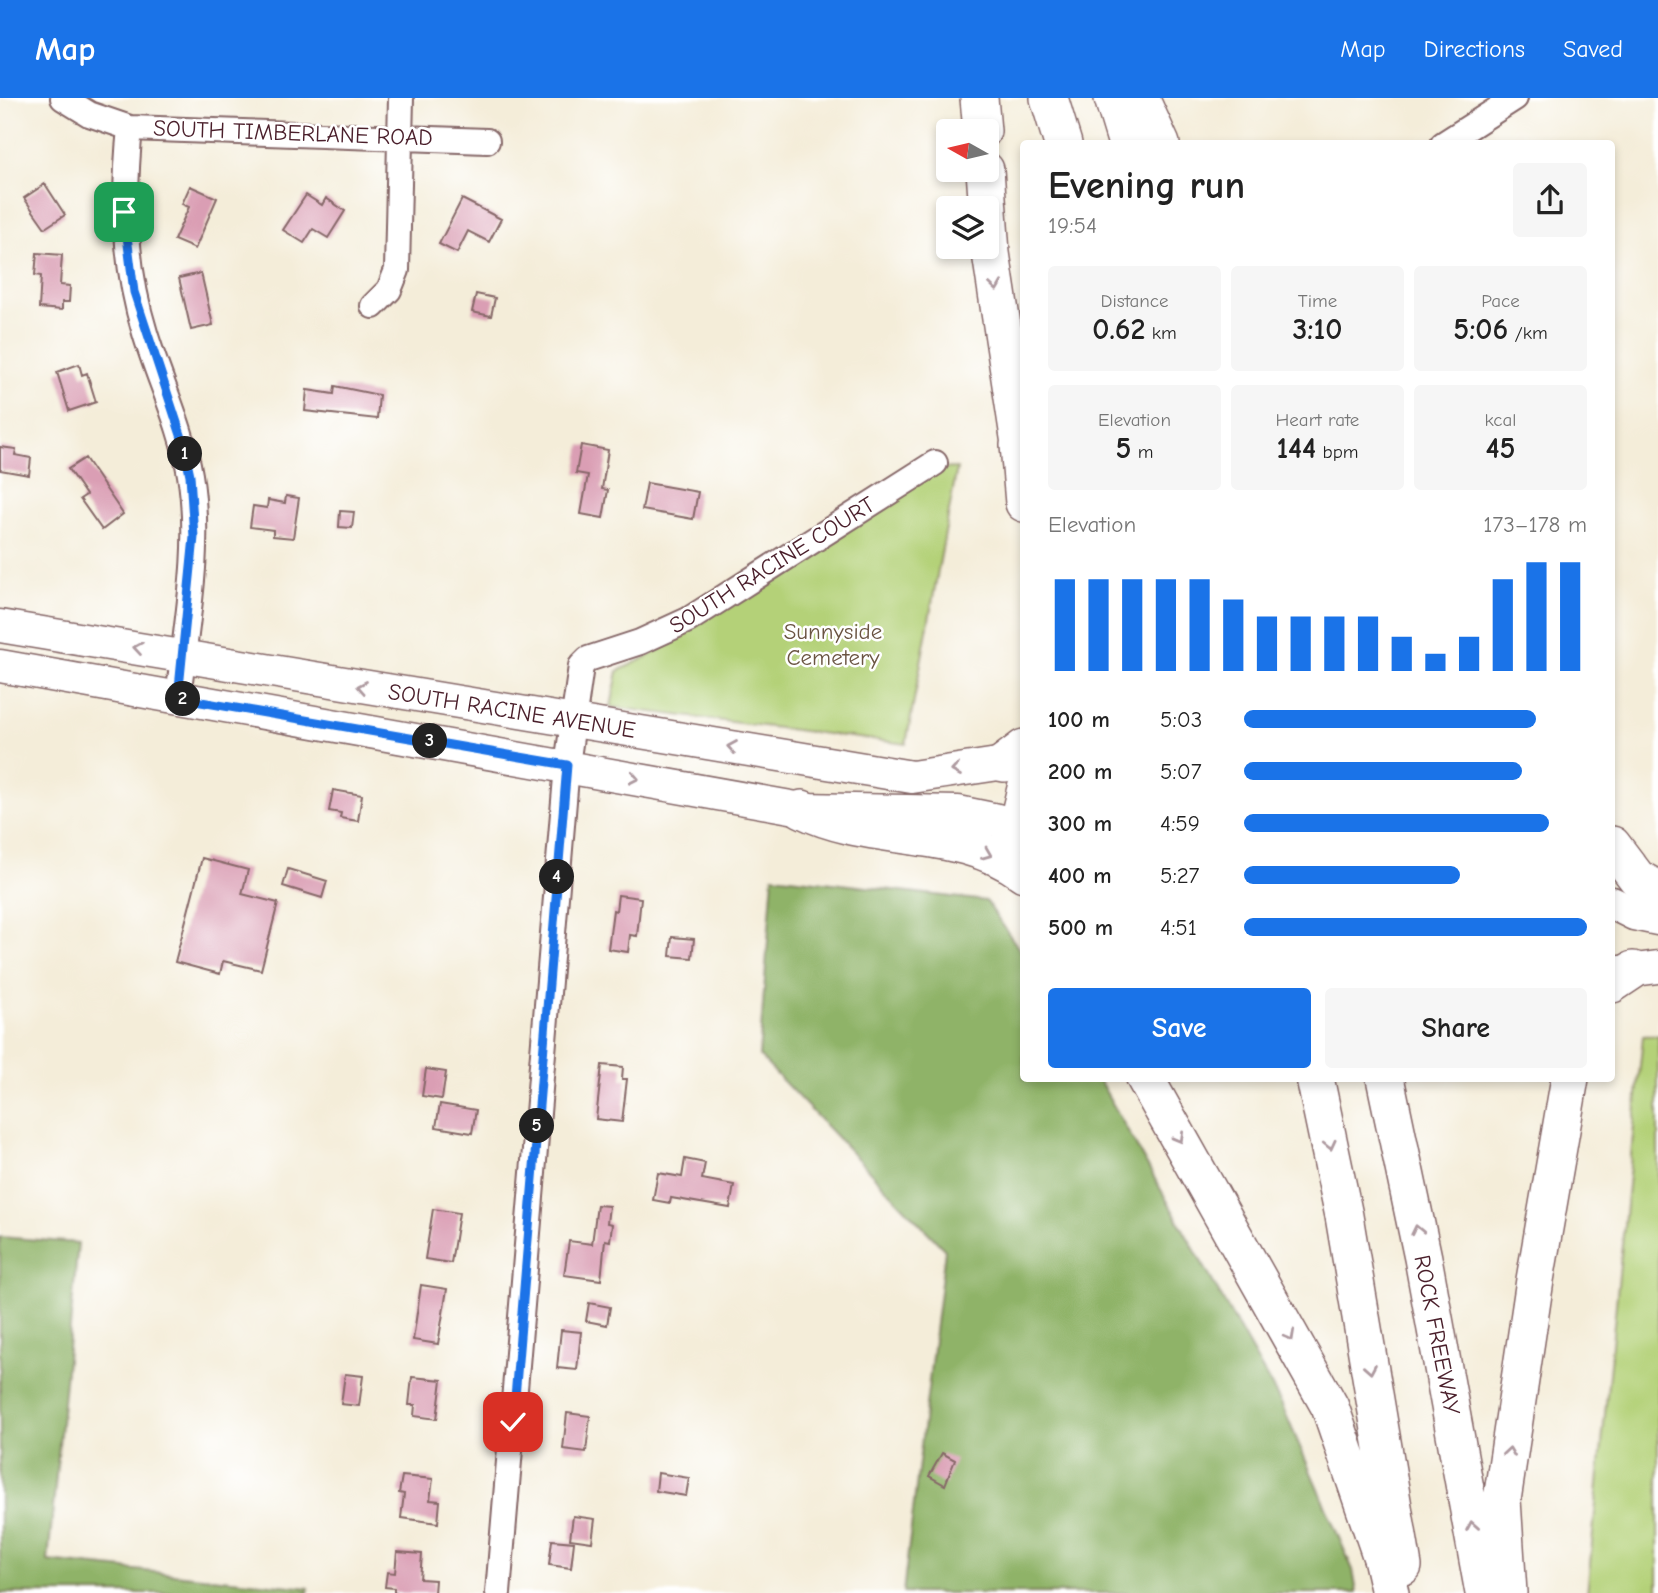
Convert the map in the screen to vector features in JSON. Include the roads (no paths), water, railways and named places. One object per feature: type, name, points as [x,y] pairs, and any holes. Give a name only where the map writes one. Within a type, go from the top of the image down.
[{"type":"highway","points":[[979,98],[981,119]]},
{"type":"highway","points":[[1049,98],[1062,140]]},
{"type":"highway","points":[[1113,98],[1126,140]]},
{"type":"highway","points":[[1140,98],[1159,140]]},
{"type":"highway","points":[[986,182],[991,253],[1020,450]]},
{"type":"highway","points":[[802,809],[825,821],[939,839],[978,850],[1020,871]]},
{"type":"highway","points":[[1615,849],[1637,878],[1658,890]]},
{"type":"highway","points":[[1147,1082],[1330,1407],[1382,1558],[1390,1593]]},
{"type":"highway","points":[[1316,1082],[1344,1216],[1407,1593]]},
{"type":"highway","name":"ROCK FREEWAY","points":[[1386,1082],[1423,1258],[1484,1593]]},
{"type":"highway","points":[[1535,1280],[1550,1082]]},
{"type":"highway","points":[[1508,1593],[1502,1500],[1535,1280],[1569,1082]]},
{"type":"main road","name":"SOUTH RACINE AVENUE","points":[[0,626],[912,777],[1019,764]]},
{"type":"main road","name":"SOUTH RACINE AVENUE","points":[[0,666],[802,809],[958,812],[997,820],[1020,830]]},
{"type":"main road","points":[[1019,764],[1020,812]]},
{"type":"main road","points":[[1615,905],[1634,915],[1658,919]]},
{"type":"street","name":"SOUTH TIMBERLANE ROAD","points":[[63,98],[89,114],[130,128],[487,141]]},
{"type":"street","points":[[373,306],[389,290],[397,270],[401,98]]},
{"type":"street","points":[[1449,140],[1515,98]]},
{"type":"street","points":[[130,128],[124,212],[132,280],[145,333],[182,438],[193,500],[194,537],[178,698]]},
{"type":"street","name":"SOUTH RACINE COURT","points":[[498,1593],[567,765],[579,672],[584,662],[640,642],[688,620],[935,463]]},
{"type":"park label","name":"Sunnyside Cemetery","points":[[833,644]]}]
